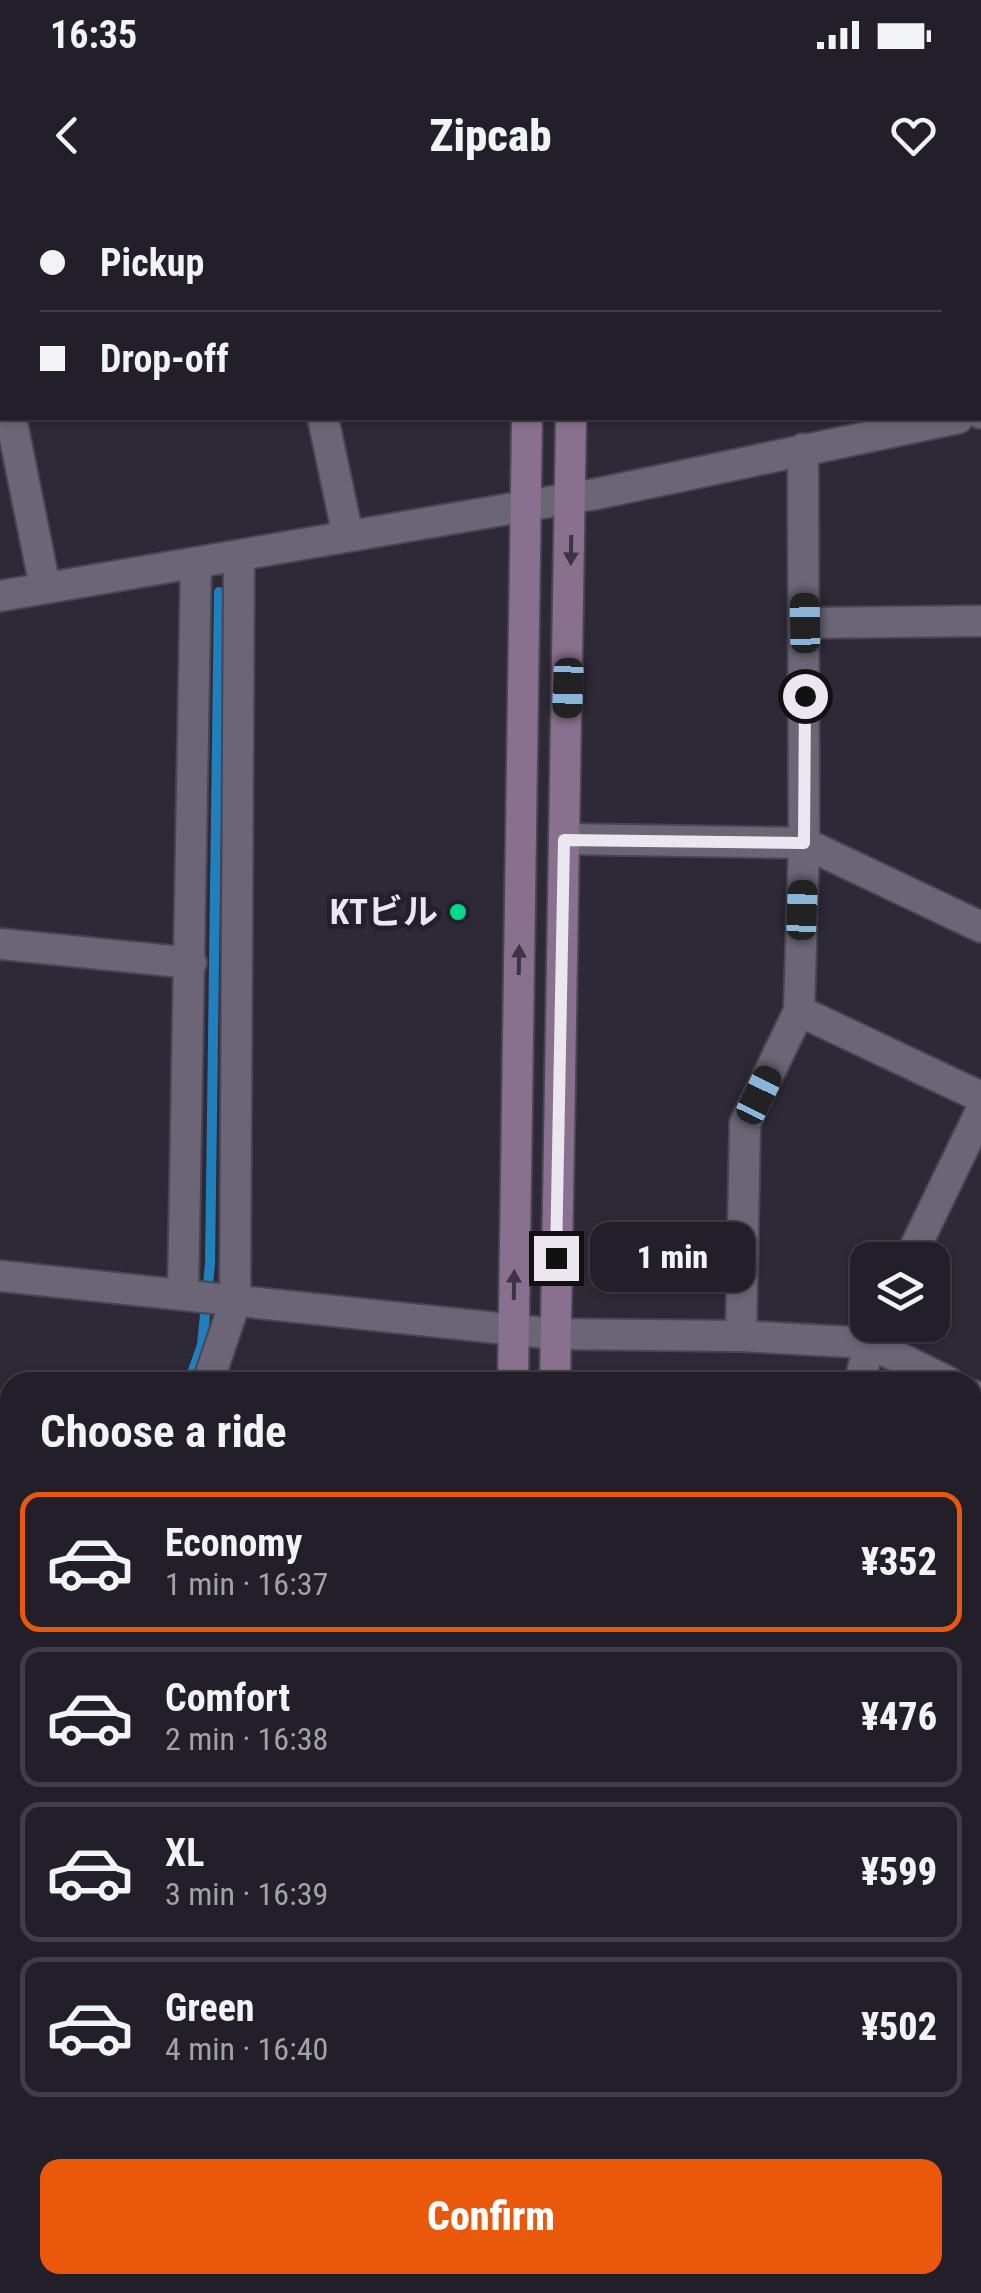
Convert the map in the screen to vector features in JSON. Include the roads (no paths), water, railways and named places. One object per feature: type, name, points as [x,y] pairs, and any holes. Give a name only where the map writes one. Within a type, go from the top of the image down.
[{"type":"street","points":[[12,420],[44,588]]},
{"type":"street","points":[[323,420],[348,536]]},
{"type":"street","points":[[513,1372],[527,420]]},
{"type":"street","points":[[554,1372],[571,420]]},
{"type":"street","points":[[0,596],[526,507],[941,420]]},
{"type":"street","points":[[741,1336],[745,1123],[799,1011],[804,843],[803,449]]},
{"type":"street","points":[[211,1372],[232,1302],[239,556]]},
{"type":"street","points":[[185,1295],[196,564]]},
{"type":"street","points":[[805,623],[981,622]]},
{"type":"street","points":[[564,840],[804,843],[981,927]]},
{"type":"street","points":[[0,944],[191,963]]},
{"type":"street","points":[[799,1011],[981,1097]]},
{"type":"street","points":[[918,1242],[981,1110]]},
{"type":"street","points":[[0,1276],[555,1334],[850,1334]]},
{"type":"street","points":[[863,1372],[872,1342]]},
{"type":"street","points":[[886,1342],[933,1372]]},
{"type":"waterway","points":[[193,1372],[202,1345],[210,1264],[219,592]]},
{"type":"place","name":"KTビル","points":[[458,912]]}]
